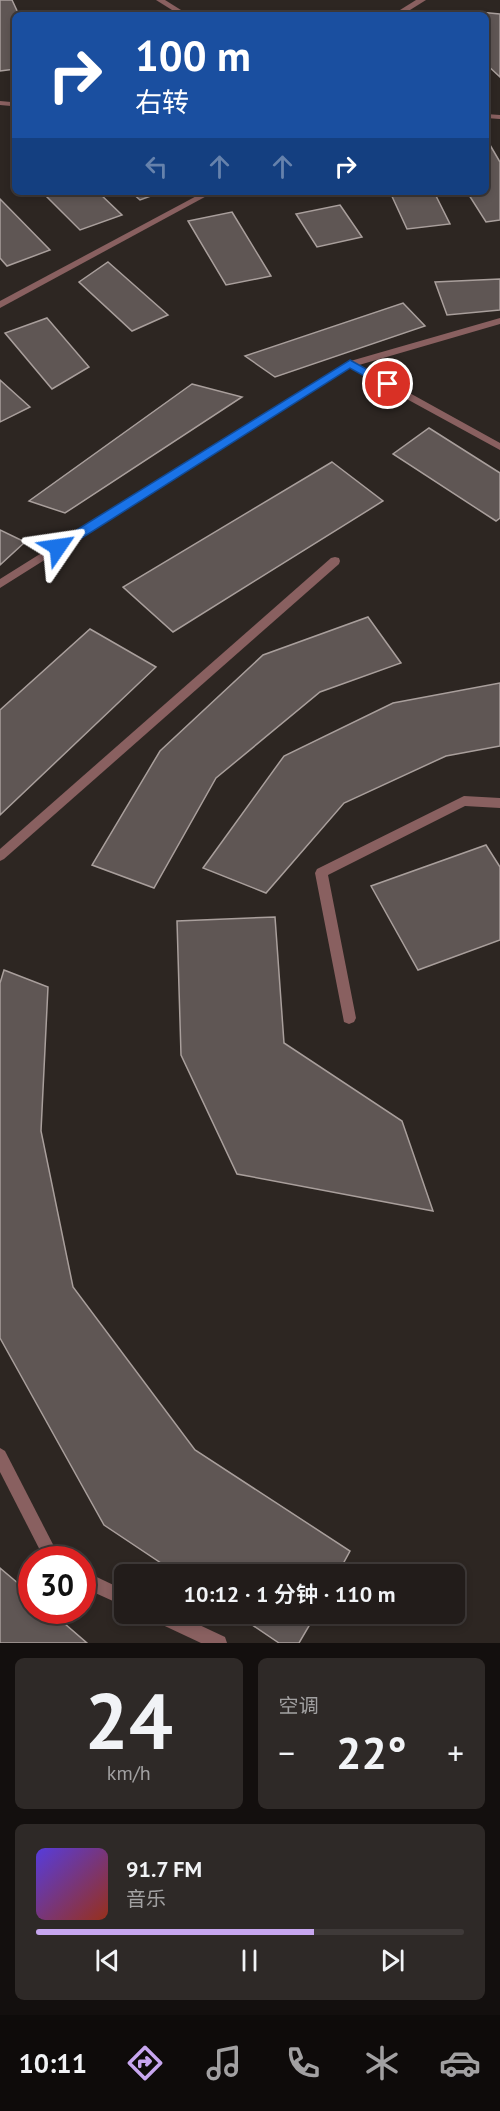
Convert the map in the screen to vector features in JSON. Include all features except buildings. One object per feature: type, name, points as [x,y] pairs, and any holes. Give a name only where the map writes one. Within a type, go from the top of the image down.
[{"type":"street","points":[[160,0],[180,12]]},
{"type":"street","points":[[401,12],[422,0]]},
{"type":"street","points":[[0,103],[11,104]]},
{"type":"street","points":[[0,305],[204,195]]},
{"type":"street","points":[[0,584],[350,364],[500,321]]},
{"type":"street","points":[[350,364],[500,447]]},
{"type":"street","points":[[0,856],[335,561]]},
{"type":"street","points":[[350,1018],[321,873],[464,801],[500,803]]},
{"type":"street","points":[[0,1456],[46,1546]]},
{"type":"street","points":[[96,1585],[114,1593]]},
{"type":"street","points":[[179,1624],[219,1643]]},
{"type":"route","points":[[58,547],[350,364],[388,384]]}]
